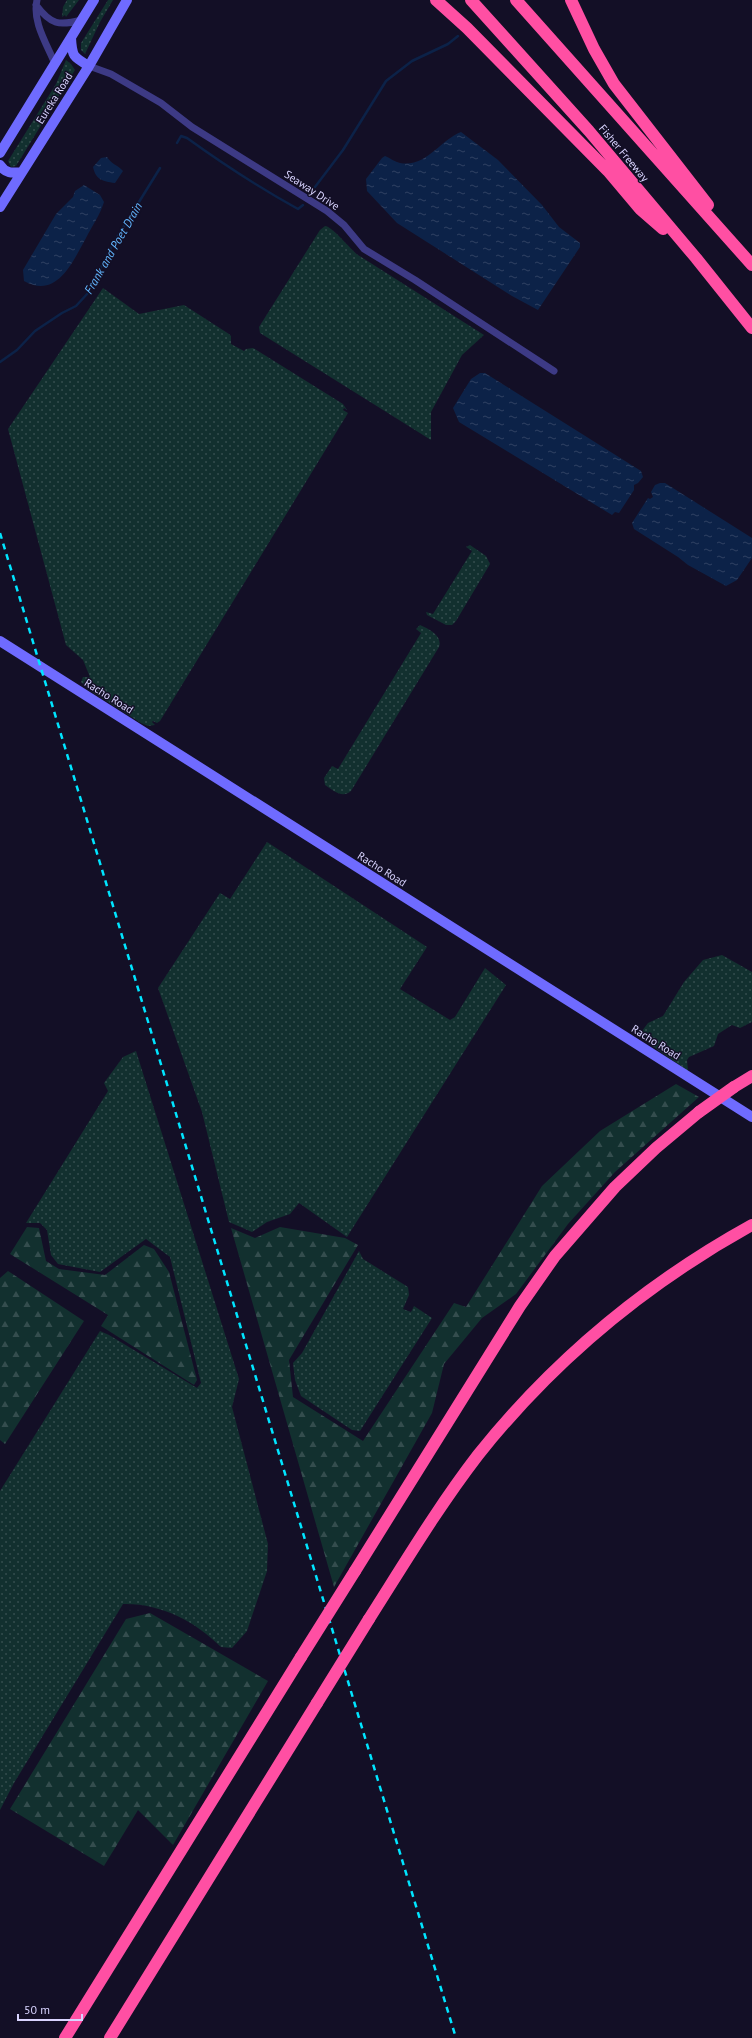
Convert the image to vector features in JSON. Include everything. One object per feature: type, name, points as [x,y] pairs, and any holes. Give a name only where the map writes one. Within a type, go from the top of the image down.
[{"type":"highway","points":[[436,0],[467,28],[608,171],[640,209],[696,258]]},
{"type":"highway","name":"Fisher Freeway","points":[[471,0],[589,132],[696,258],[752,328]]},
{"type":"highway","name":"Fisher Freeway","points":[[516,0],[752,265]]},
{"type":"highway","points":[[571,0],[591,43],[614,84],[712,210],[735,246]]},
{"type":"highway","points":[[65,2038],[516,1313],[555,1256],[615,1186],[656,1148],[699,1112],[752,1076]]},
{"type":"highway","points":[[110,2038],[369,1619],[456,1485],[483,1449],[531,1395],[568,1358],[624,1310],[694,1258],[752,1225]]},
{"type":"street","name":"Eureka Road","points":[[0,154],[94,0]]},
{"type":"street","name":"Eureka Road","points":[[0,207],[89,66],[127,0]]},
{"type":"street","points":[[37,3],[43,14],[52,21],[64,24],[82,20]]},
{"type":"street","points":[[37,3],[35,11],[38,23],[55,64]]},
{"type":"street","points":[[71,38],[72,52],[76,59],[89,66]]},
{"type":"street","name":"Seaway Drive","points":[[89,66],[111,74],[156,100],[204,135],[327,211],[344,225],[364,249],[415,280],[554,372]]},
{"type":"street","points":[[0,165],[4,171],[11,173],[22,172]]},
{"type":"street","name":"Racho Road","points":[[0,641],[752,1117]]},
{"type":"green space","points":[[67,0],[79,0],[66,17],[65,15],[62,17],[63,7]]},
{"type":"green space","points":[[108,0],[113,0],[100,22],[85,54],[81,50],[81,43]]},
{"type":"green space","points":[[66,60],[75,70],[16,166],[11,167],[8,161],[56,84]]},
{"type":"green space","points":[[325,226],[332,230],[358,255],[484,335],[462,355],[431,412],[431,440],[260,333],[259,327],[320,230]]},
{"type":"green space","points":[[103,288],[139,314],[184,305],[229,334],[231,336],[231,344],[244,351],[246,349],[253,348],[343,404],[347,410],[344,408],[343,410],[348,413],[160,721],[157,723],[153,721],[152,722],[155,725],[148,726],[89,690],[81,682],[83,677],[90,677],[83,660],[66,645],[8,429]]},
{"type":"green space","points":[[470,545],[486,556],[490,564],[456,621],[452,625],[446,625],[427,615],[426,612],[433,614],[472,551],[466,547]]},
{"type":"green space","points":[[420,625],[437,636],[440,643],[439,647],[351,791],[341,794],[334,791],[325,785],[324,778],[332,766],[338,769],[421,633],[416,629]]},
{"type":"green space","points":[[267,842],[427,947],[400,989],[450,1020],[455,1017],[485,968],[506,985],[347,1237],[299,1203],[290,1214],[267,1222],[252,1232],[229,1222],[202,1112],[158,988],[220,893],[230,899]]},
{"type":"green space","points":[[722,955],[752,972],[752,1022],[740,1028],[732,1025],[718,1034],[714,1046],[689,1057],[687,1060],[688,1071],[645,1041],[645,1036],[642,1031],[648,1023],[663,1016],[684,982],[703,960]]},
{"type":"green space","points":[[136,1051],[239,1379],[232,1407],[268,1544],[267,1571],[247,1631],[232,1648],[221,1647],[200,1629],[176,1615],[163,1610],[137,1604],[123,1604],[14,1783],[0,1810],[0,1491],[100,1331],[197,1388],[201,1383],[170,1257],[146,1239],[100,1272],[58,1264],[51,1255],[47,1230],[40,1223],[26,1223],[108,1091],[104,1083],[123,1057]]},
{"type":"green space","points":[[676,1084],[699,1097],[615,1172],[568,1224],[516,1294],[482,1318],[444,1364],[432,1413],[334,1587],[231,1228],[255,1238],[280,1227],[345,1238],[358,1245],[289,1360],[293,1397],[363,1441],[454,1303],[466,1307],[542,1186],[600,1131]]},
{"type":"green space","points":[[27,1227],[39,1228],[46,1261],[59,1269],[105,1275],[144,1245],[154,1249],[169,1272],[197,1380],[194,1385],[101,1326],[108,1315],[10,1254]]},
{"type":"green space","points":[[359,1251],[363,1259],[408,1287],[409,1295],[403,1309],[411,1312],[414,1306],[432,1318],[360,1431],[352,1430],[301,1396],[295,1380],[293,1363],[302,1353]]},
{"type":"green space","points":[[8,1271],[84,1321],[5,1444],[0,1440],[0,1278]]},
{"type":"green space","points":[[150,1613],[268,1681],[173,1845],[138,1810],[104,1866],[10,1809],[126,1619]]},
{"type":"water","points":[[461,132],[498,160],[542,205],[559,227],[580,243],[580,247],[538,310],[512,296],[397,223],[367,191],[366,179],[385,156],[400,163],[418,161]]},
{"type":"water","points":[[107,157],[123,171],[115,183],[100,179],[94,171],[93,167],[101,158]]},
{"type":"water","points":[[84,185],[100,195],[104,202],[98,216],[69,267],[55,282],[46,286],[36,286],[24,281],[23,270],[56,214],[73,197],[75,191]]},
{"type":"water","points":[[480,373],[485,373],[641,471],[643,477],[634,485],[634,490],[619,513],[615,512],[612,515],[459,422],[453,408],[471,379]]},
{"type":"water","points":[[665,483],[752,538],[752,558],[737,580],[726,586],[688,565],[634,529],[632,523],[648,498],[650,499],[653,497],[651,492],[655,485]]},
{"type":"waterway","name":"Frank and Poet Drain","points":[[315,187],[343,150],[386,81],[412,61],[448,44],[458,36]]},
{"type":"waterway","name":"Frank and Poet Drain","points":[[177,143],[181,136],[187,138],[214,157],[284,201],[298,209],[303,205]]},
{"type":"waterway","name":"Frank and Poet Drain","points":[[0,362],[17,350],[35,331],[62,313],[76,306],[88,293],[113,244],[160,168]]},
{"type":"railway","points":[[0,533],[456,2038]]}]
